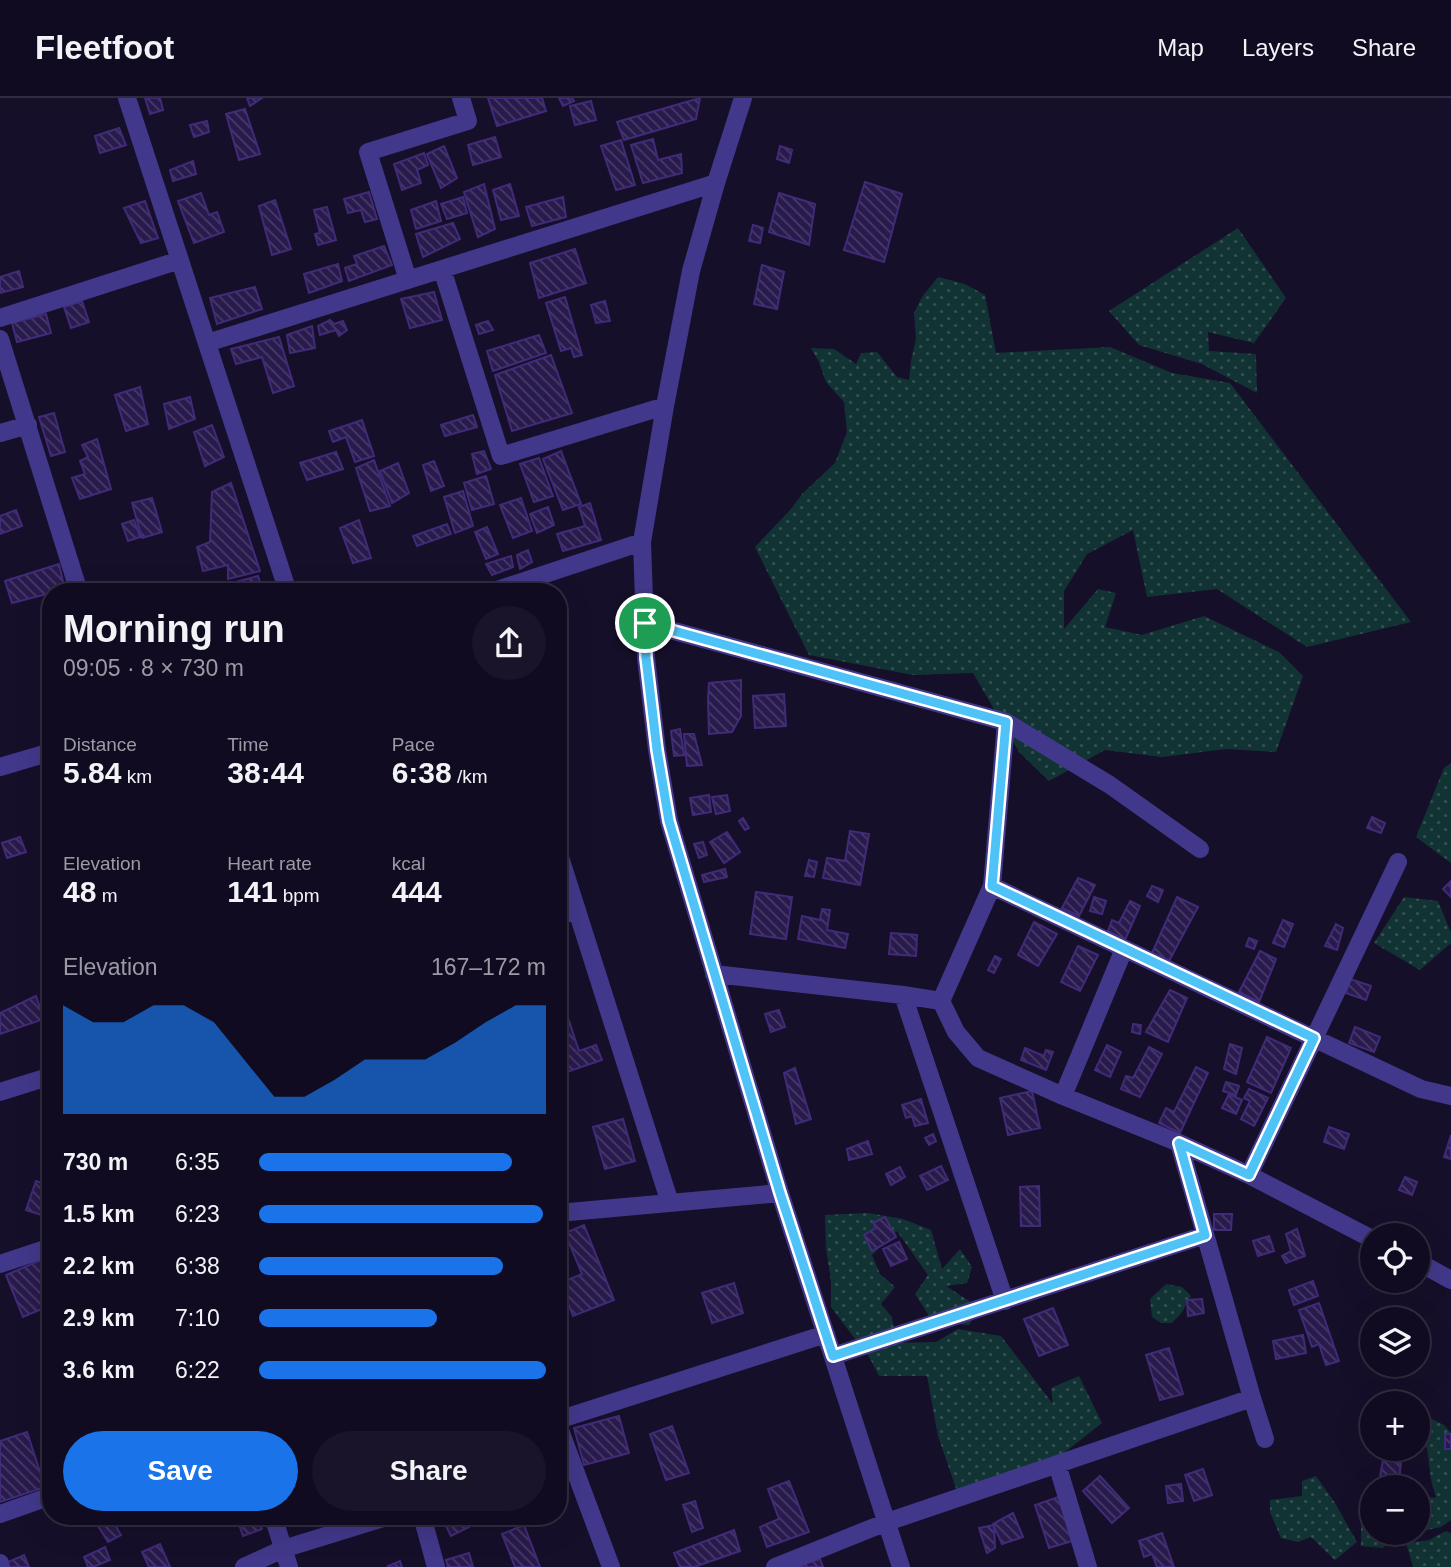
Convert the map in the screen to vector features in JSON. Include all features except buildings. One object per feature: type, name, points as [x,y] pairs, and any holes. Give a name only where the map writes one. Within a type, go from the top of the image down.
[{"type":"street","points":[[127,98],[285,583]]},
{"type":"street","points":[[408,279],[368,152],[468,121],[461,98]]},
{"type":"street","points":[[743,98],[691,271],[665,406],[642,542],[646,658],[669,821],[780,1193],[901,1567]]},
{"type":"street","points":[[207,343],[716,183]]},
{"type":"street","points":[[0,318],[180,260]]},
{"type":"street","points":[[442,269],[501,457],[665,406]]},
{"type":"street","points":[[0,339],[76,583]]},
{"type":"street","points":[[0,433],[28,425]]},
{"type":"street","points":[[518,583],[642,542]]},
{"type":"street","points":[[645,623],[1006,722],[1110,785],[1200,849]]},
{"type":"street","points":[[1006,722],[992,886],[941,1001],[956,1032],[978,1058],[1249,1175],[1360,1233]]},
{"type":"street","points":[[0,767],[42,755]]},
{"type":"street","points":[[1249,1175],[1398,862]]},
{"type":"street","points":[[567,879],[670,1203]]},
{"type":"street","points":[[992,886],[1421,1089],[1451,1096]]},
{"type":"street","points":[[567,913],[577,910]]},
{"type":"street","points":[[1063,1096],[1124,949]]},
{"type":"street","points":[[714,974],[941,1001]]},
{"type":"street","points":[[903,995],[1005,1301]]},
{"type":"street","points":[[0,1092],[42,1079]]},
{"type":"street","points":[[1179,1143],[1265,1439]]},
{"type":"street","points":[[567,1212],[780,1193]]},
{"type":"street","points":[[833,1356],[1205,1235]]},
{"type":"street","points":[[0,1264],[42,1250]]},
{"type":"street","points":[[1430,1269],[1451,1280]]},
{"type":"street","points":[[567,1419],[826,1334]]},
{"type":"street","points":[[775,1567],[887,1522],[1252,1398]]},
{"type":"street","points":[[567,1447],[611,1567]]},
{"type":"street","points":[[1058,1464],[1088,1567]]},
{"type":"street","points":[[0,1514],[42,1499]]},
{"type":"street","points":[[276,1525],[289,1567]]},
{"type":"street","points":[[244,1567],[283,1549],[361,1525]]},
{"type":"street","points":[[424,1525],[436,1567]]},
{"type":"green space","points":[[1238,228],[1286,298],[1254,343],[1208,332],[1209,351],[1256,354],[1257,393],[1202,364],[1139,345],[1109,311]]},
{"type":"green space","points":[[938,277],[965,284],[985,295],[996,353],[1110,347],[1172,373],[1230,383],[1411,622],[1307,647],[1217,589],[1147,597],[1133,530],[1087,554],[1064,591],[1064,629],[1098,589],[1116,593],[1105,627],[1142,635],[1204,616],[1279,652],[1303,676],[1276,752],[1226,749],[1162,757],[1105,750],[1049,781],[1019,752],[973,673],[913,675],[809,655],[755,547],[802,494],[835,463],[847,432],[844,402],[826,382],[811,348],[834,349],[856,364],[861,353],[877,352],[897,377],[909,380],[916,339],[914,313],[922,297]]},
{"type":"green space","points":[[1451,763],[1451,863],[1416,837],[1444,768]]},
{"type":"green space","points":[[1404,897],[1438,901],[1451,933],[1451,943],[1420,970],[1374,943]]},
{"type":"green space","points":[[868,1213],[903,1219],[931,1230],[942,1269],[960,1249],[972,1267],[967,1283],[946,1286],[980,1308],[969,1325],[933,1322],[915,1294],[928,1275],[897,1231],[872,1255],[880,1274],[895,1287],[881,1304],[892,1317],[894,1330],[856,1340],[831,1307],[825,1215]]},
{"type":"green space","points":[[1166,1284],[1182,1287],[1191,1296],[1172,1323],[1161,1323],[1152,1317],[1150,1299]]},
{"type":"green space","points":[[958,1329],[1001,1336],[1053,1404],[1051,1388],[1079,1376],[1102,1423],[1055,1460],[957,1491],[938,1436],[927,1376],[879,1376],[864,1347],[891,1343],[936,1342]]},
{"type":"green space","points":[[1430,1418],[1444,1425],[1451,1433],[1451,1520],[1441,1527],[1430,1529],[1430,1497],[1436,1498],[1431,1480]]},
{"type":"green space","points":[[1316,1476],[1357,1542],[1335,1560],[1311,1537],[1298,1542],[1281,1538],[1270,1512],[1270,1500],[1302,1496],[1302,1481]]},
{"type":"green space","points":[[1446,1531],[1451,1533],[1451,1567],[1413,1567],[1407,1545],[1430,1545],[1430,1539]]},
{"type":"green space","points":[[1361,1545],[1386,1545],[1383,1548]]},
{"type":"route","points":[[645,623],[1006,722],[992,886],[1314,1038],[1249,1175],[1179,1143],[1205,1235],[833,1356],[780,1193],[669,821],[657,750],[646,658],[645,623]]}]
